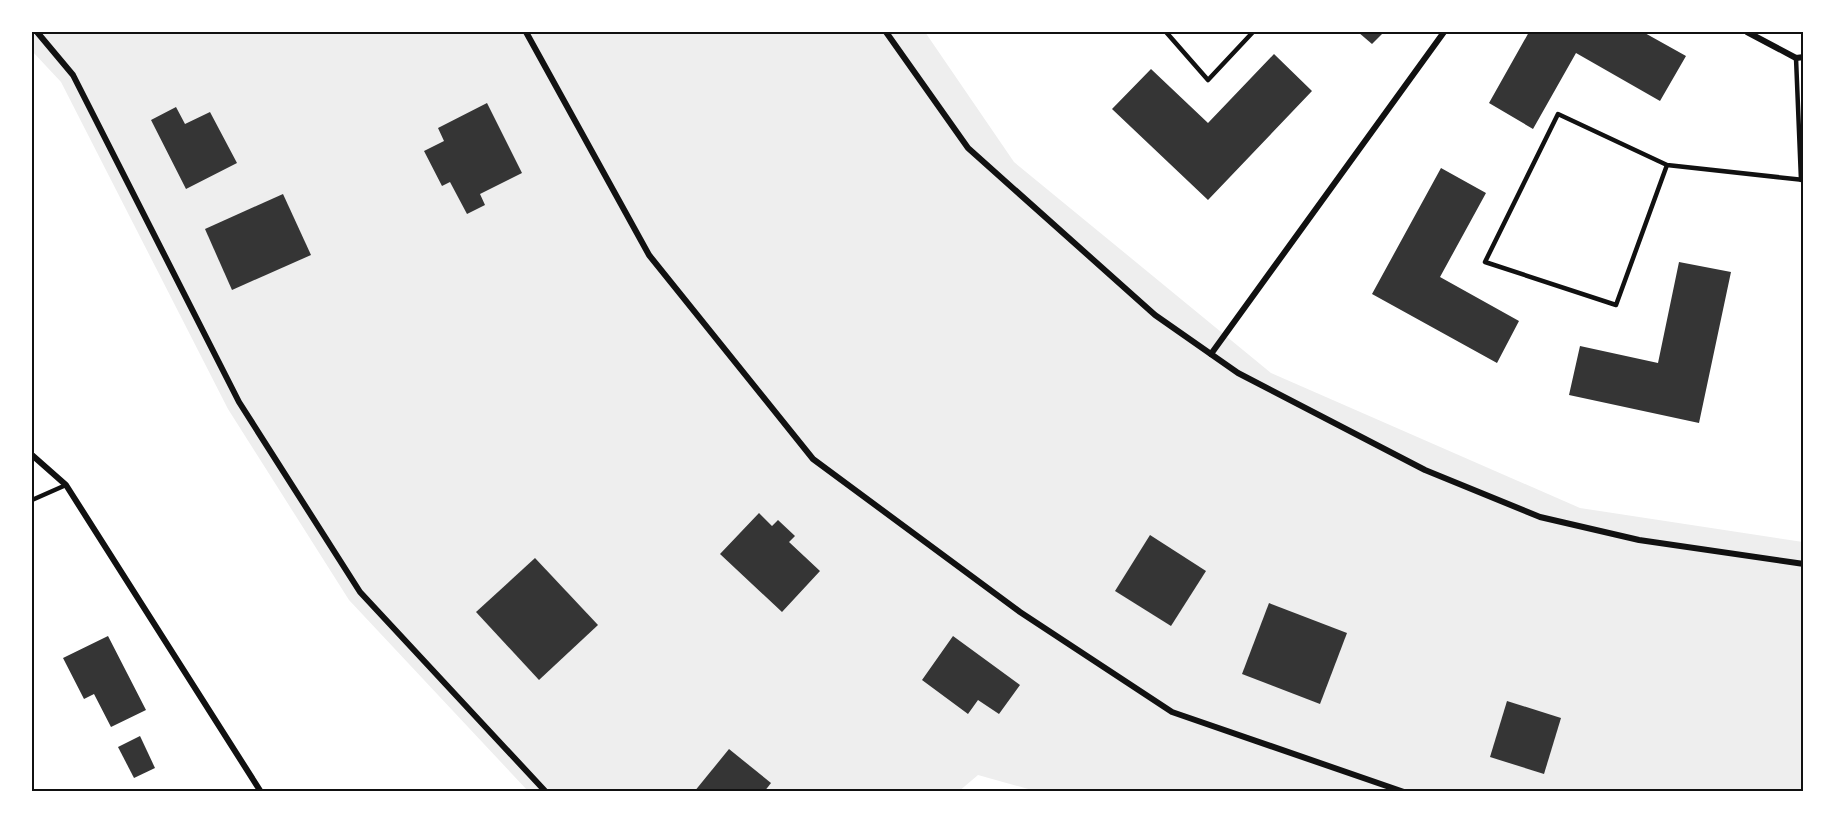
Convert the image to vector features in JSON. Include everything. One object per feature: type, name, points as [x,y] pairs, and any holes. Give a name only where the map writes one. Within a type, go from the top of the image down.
[{"type":"street","points":[[37,32],[73,75],[239,402],[360,592],[546,792]]},
{"type":"street","points":[[526,32],[649,255],[813,459],[1020,612],[1172,712],[1404,792]]},
{"type":"street","points":[[886,32],[968,148],[1155,315],[1238,373],[1425,470],[1540,517],[1639,540],[1803,564]]},
{"type":"street","points":[[1211,354],[1444,32]]},
{"type":"street","points":[[1747,32],[1800,58]]},
{"type":"street","points":[[32,455],[66,485],[261,792]]},
{"type":"lane","points":[[1166,32],[1208,80],[1253,32]]},
{"type":"lane","points":[[1667,165],[1616,305],[1485,262],[1558,114],[1667,165],[1802,180],[1800,58]]},
{"type":"lane","points":[[32,500],[66,485]]},
{"type":"shaded area","points":[[32,32],[925,32],[1014,162],[1271,373],[1580,508],[1803,542],[1803,791],[1039,792],[978,775],[958,792],[528,791],[349,600],[228,409],[61,82],[32,51]]},
{"type":"building","points":[[1358,32],[1384,32],[1372,44]]},
{"type":"building","points":[[1529,32],[1643,32],[1686,56],[1660,101],[1576,53],[1533,129],[1489,103]]},
{"type":"building","points":[[1274,54],[1312,91],[1208,200],[1112,109],[1151,69],[1208,123]]},
{"type":"building","points":[[487,103],[522,173],[480,194],[485,205],[467,214],[450,182],[442,186],[424,151],[444,141],[438,128]]},
{"type":"building","points":[[176,107],[185,124],[210,112],[237,163],[186,189],[151,120]]},
{"type":"building","points":[[1441,168],[1486,193],[1440,277],[1519,321],[1497,363],[1372,294]]},
{"type":"building","points":[[283,194],[311,255],[232,290],[205,229]]},
{"type":"building","points":[[1679,262],[1731,272],[1699,423],[1569,395],[1580,346],[1658,363]]},
{"type":"building","points":[[759,513],[772,526],[778,520],[795,536],[789,542],[820,571],[782,612],[720,554]]},
{"type":"building","points":[[1150,535],[1206,571],[1171,626],[1115,591]]},
{"type":"building","points":[[535,558],[598,625],[539,680],[476,612]]},
{"type":"building","points":[[1269,603],[1347,633],[1320,704],[1242,674]]},
{"type":"building","points":[[108,636],[146,710],[111,727],[94,694],[84,699],[63,658]]},
{"type":"building","points":[[953,636],[1020,685],[999,714],[978,700],[968,714],[922,680]]},
{"type":"building","points":[[1507,701],[1561,718],[1544,774],[1490,757]]},
{"type":"building","points":[[140,736],[155,768],[134,778],[118,747]]},
{"type":"building","points":[[729,749],[771,783],[764,792],[694,792]]}]
